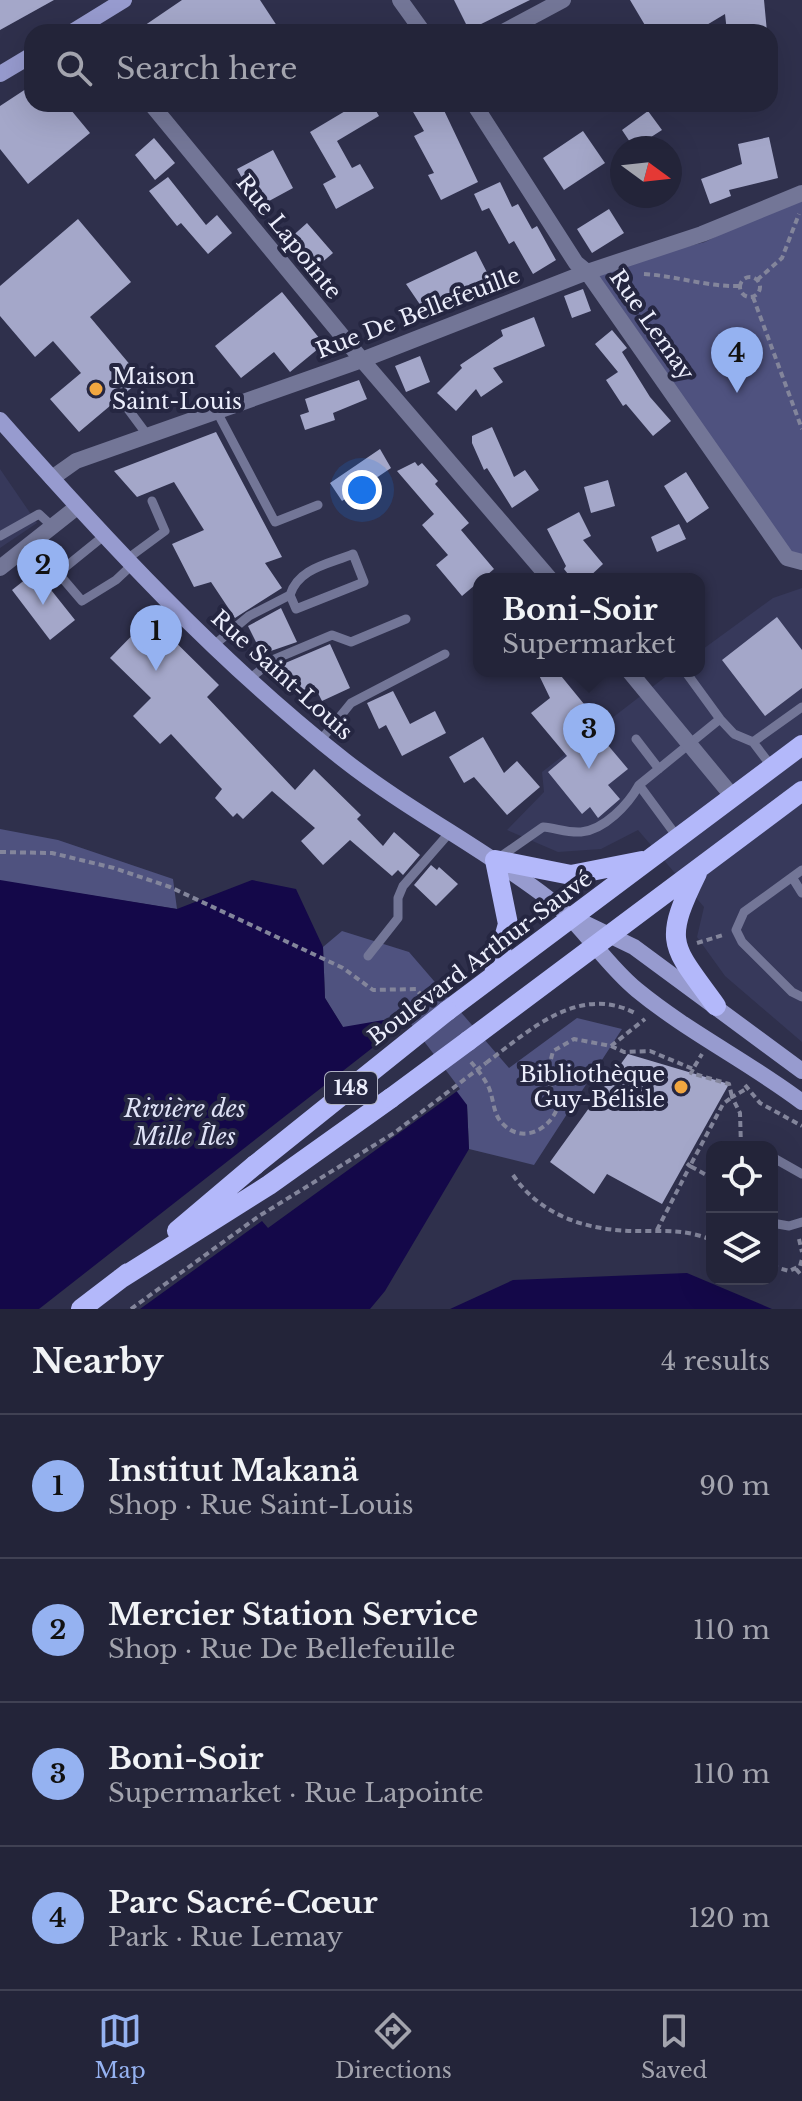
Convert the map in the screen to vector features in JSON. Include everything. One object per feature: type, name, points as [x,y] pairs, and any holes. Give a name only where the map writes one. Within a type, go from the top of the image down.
[{"type":"main road","points":[[90,24],[124,0]]},
{"type":"main road","points":[[0,74],[24,60]]},
{"type":"main road","name":"Rue Saint-Louis","points":[[0,420],[130,562],[249,679],[320,741],[381,787],[495,860],[604,941],[636,989],[802,1102]]},
{"type":"main road","name":"Boulevard Arthur-Sauvé","points":[[81,1309],[440,1011],[573,918],[802,745]]},
{"type":"main road","name":"Boulevard Arthur-Sauvé","points":[[120,1279],[269,1185],[467,1048],[802,791]]},
{"type":"main road","points":[[494,974],[508,924],[495,860],[571,875],[651,859]]},
{"type":"main road","points":[[699,869],[680,907],[674,937],[680,956],[716,1006]]},
{"type":"main road","points":[[604,941],[634,947],[801,1068]]},
{"type":"street","points":[[400,0],[417,24]]},
{"type":"street","points":[[518,24],[563,0]]},
{"type":"street","name":"Rue Lapointe","points":[[158,112],[362,360],[545,573]]},
{"type":"street","name":"Rue Lemay","points":[[479,112],[576,263],[587,272],[787,558],[802,562]]},
{"type":"street","name":"Rue De Bellefeuille","points":[[52,478],[76,461],[362,360],[587,272],[702,234],[802,193]]},
{"type":"street","points":[[0,568],[77,507]]},
{"type":"street","points":[[634,677],[733,797]]},
{"type":"lane","points":[[125,405],[148,436]]},
{"type":"lane","points":[[216,410],[275,522],[318,505]]},
{"type":"lane","points":[[105,535],[58,573],[82,601],[116,580],[130,562],[165,531],[152,501]]},
{"type":"lane","points":[[0,536],[39,514],[53,527]]},
{"type":"lane","points":[[214,645],[249,616],[290,595],[297,577],[353,554],[364,582],[296,609],[290,595]]},
{"type":"lane","points":[[249,679],[275,659],[332,635],[351,642],[406,619]]},
{"type":"lane","points":[[320,741],[351,703],[445,654]]},
{"type":"lane","points":[[689,677],[720,719],[734,734],[753,742],[772,767]]},
{"type":"lane","points":[[753,742],[802,707]]},
{"type":"lane","points":[[495,860],[520,847],[543,827],[571,832],[597,827],[629,802],[639,785],[720,719]]},
{"type":"lane","points":[[636,739],[659,769]]},
{"type":"lane","points":[[639,785],[678,838]]},
{"type":"lane","points":[[368,956],[398,918],[398,898],[403,886],[451,831]]},
{"type":"lane","points":[[802,870],[744,912],[736,930],[742,942],[802,997]]},
{"type":"lane","points":[[792,877],[802,893]]},
{"type":"lane","points":[[785,1089],[801,1068]]},
{"type":"lane","points":[[778,1160],[802,1174]]},
{"type":"lane","points":[[778,1224],[789,1226],[802,1222]]},
{"type":"path","points":[[757,280],[782,258],[792,241],[802,204]]},
{"type":"path","points":[[632,274],[676,276],[707,285],[740,286]]},
{"type":"path","points":[[740,286],[748,277],[757,280]]},
{"type":"path","points":[[753,297],[760,290],[757,280]]},
{"type":"path","points":[[740,286],[743,295],[753,297]]},
{"type":"path","points":[[753,297],[802,429]]},
{"type":"path","points":[[0,852],[62,854],[170,887],[343,968],[373,990],[420,991],[440,1011]]},
{"type":"path","points":[[687,945],[725,934]]},
{"type":"path","points":[[131,1309],[259,1216],[394,1133],[549,1018],[589,1002]]},
{"type":"path","points":[[611,1046],[645,1019]]},
{"type":"path","points":[[467,1048],[487,1084],[502,1123],[516,1132],[532,1134],[547,1125],[557,1109],[547,1075],[553,1051],[574,1039],[611,1046],[624,1052],[650,1051],[693,1069]]},
{"type":"path","points":[[700,1057],[691,1073],[729,1084],[740,1113],[741,1141]]},
{"type":"path","points":[[657,1230],[688,1164],[723,1104],[746,1089]]},
{"type":"path","points":[[688,1164],[706,1174]]},
{"type":"path","points":[[513,1175],[529,1196],[556,1216],[594,1225],[681,1229],[706,1238]]},
{"type":"path","points":[[796,1269],[802,1259]]},
{"type":"path","points":[[778,1269],[796,1269]]},
{"type":"path","points":[[796,1269],[802,1276]]},
{"type":"shaded area","points":[[802,193],[802,562],[787,558],[587,272],[705,242]]},
{"type":"shaded area","points":[[0,469],[37,523],[0,548]]},
{"type":"shaded area","points":[[802,588],[802,1042],[725,976],[697,937],[704,907],[638,830],[601,849],[558,852],[507,830],[544,792],[542,772],[665,677],[705,677],[705,648],[773,598]]},
{"type":"shaded area","points":[[0,829],[58,840],[173,879],[177,909],[0,881]]},
{"type":"shaded area","points":[[342,931],[409,952],[509,1068],[577,1018],[622,1029],[534,1165],[469,1149],[467,1105],[343,1027],[325,998],[323,947]]},
{"type":"water","name":"Rivière des Mille Îles","points":[[0,880],[177,909],[252,880],[296,889],[323,947],[325,998],[343,1027],[401,1017],[467,1105],[469,1149],[385,1291],[370,1309],[0,1309]]},
{"type":"water","points":[[687,1273],[706,1281],[706,1285],[715,1285],[772,1309],[450,1309],[513,1280]]},
{"type":"pier","points":[[408,1020],[460,1089],[268,1228],[262,1221],[140,1309],[39,1309]]},
{"type":"building","points":[[0,0],[54,0],[0,30]]},
{"type":"building","points":[[182,0],[260,0],[276,24],[147,24]]},
{"type":"building","points":[[454,0],[530,0],[481,24],[466,24]]},
{"type":"building","points":[[630,0],[764,0],[766,24],[726,24],[725,14],[708,24],[644,24]]},
{"type":"building","points":[[24,90],[24,112],[73,112],[90,133],[28,184],[0,149],[0,106]]},
{"type":"building","points":[[344,112],[377,112],[379,116],[337,141],[352,168],[360,164],[374,188],[336,209],[323,184],[336,177],[310,132]]},
{"type":"building","points":[[413,112],[445,112],[478,182],[441,200],[428,175],[434,173],[414,136],[424,131]]},
{"type":"building","points":[[647,112],[662,130],[653,136],[626,136],[622,130]]},
{"type":"building","points":[[583,131],[605,163],[564,190],[543,158]]},
{"type":"building","points":[[769,137],[778,178],[729,190],[731,196],[710,204],[701,179],[742,164],[738,144]]},
{"type":"building","points":[[154,138],[175,163],[155,180],[135,155]]},
{"type":"building","points":[[273,150],[293,188],[258,207],[237,169]]},
{"type":"building","points":[[168,177],[206,225],[217,215],[232,233],[208,254],[181,223],[177,226],[149,191]]},
{"type":"building","points":[[500,182],[512,207],[518,204],[532,229],[537,226],[556,260],[533,274],[514,241],[509,244],[489,208],[482,211],[474,194]]},
{"type":"building","points":[[609,209],[624,233],[592,253],[577,229]]},
{"type":"building","points":[[78,219],[131,282],[90,317],[142,379],[79,432],[50,399],[81,373],[53,341],[35,357],[0,316],[0,286]]},
{"type":"building","points":[[307,223],[333,253],[320,264],[310,253],[304,259],[288,240]]},
{"type":"building","points":[[476,251],[495,288],[473,300],[467,287],[421,306],[406,284]]},
{"type":"building","points":[[583,289],[591,311],[572,318],[564,296]]},
{"type":"building","points":[[282,292],[324,344],[290,372],[274,352],[241,378],[215,346]]},
{"type":"building","points":[[534,317],[545,346],[493,368],[503,382],[481,397],[476,389],[456,411],[437,393],[462,368],[460,365],[503,336],[501,330]]},
{"type":"building","points":[[612,330],[627,348],[622,352],[650,397],[671,421],[653,436],[626,404],[623,406],[606,380],[618,372],[595,344]]},
{"type":"building","points":[[420,356],[430,382],[406,392],[395,366]]},
{"type":"building","points":[[359,380],[367,399],[333,413],[335,420],[305,430],[300,415],[309,412],[305,399]]},
{"type":"building","points":[[492,427],[514,477],[525,470],[539,490],[512,508],[487,468],[484,470],[472,443],[472,436]]},
{"type":"building","points":[[216,432],[282,557],[265,563],[282,588],[235,618],[211,582],[194,587],[172,544],[204,530],[174,482],[137,497],[114,471]]},
{"type":"building","points":[[380,449],[391,468],[342,501],[330,483]]},
{"type":"building","points":[[415,462],[418,466],[422,463],[438,481],[435,484],[469,523],[461,530],[494,569],[489,573],[473,573],[473,587],[462,596],[436,565],[448,555],[422,525],[434,514],[397,471]]},
{"type":"building","points":[[686,472],[709,508],[687,523],[664,486]]},
{"type":"building","points":[[608,480],[615,506],[591,513],[584,487]]},
{"type":"building","points":[[579,512],[591,536],[583,540],[603,564],[593,573],[567,573],[547,529]]},
{"type":"building","points":[[679,524],[686,539],[657,552],[651,537]]},
{"type":"building","points":[[36,571],[75,620],[50,640],[12,590]]},
{"type":"building","points":[[281,608],[297,642],[262,654],[248,626]]},
{"type":"building","points":[[150,617],[219,685],[207,697],[295,790],[314,769],[361,815],[357,819],[383,846],[394,832],[420,855],[403,875],[398,870],[392,876],[350,840],[323,865],[301,841],[315,828],[272,791],[243,819],[237,813],[233,817],[215,798],[222,789],[171,734],[160,744],[133,716],[151,698],[110,658]]},
{"type":"building","points":[[777,617],[802,650],[802,688],[765,716],[722,660]]},
{"type":"building","points":[[330,644],[350,688],[322,701],[314,685],[297,693],[283,664]]},
{"type":"building","points":[[540,677],[562,677],[602,726],[596,731],[628,769],[608,785],[620,799],[598,818],[590,807],[582,814],[548,772],[567,756],[531,713],[550,698]]},
{"type":"building","points":[[393,691],[410,724],[435,711],[446,733],[402,756],[386,725],[379,729],[367,703]]},
{"type":"building","points":[[483,737],[504,773],[517,761],[540,787],[507,815],[474,777],[464,783],[449,757]]},
{"type":"building","points":[[431,865],[437,870],[439,867],[458,884],[436,906],[414,885]]},
{"type":"building","points":[[628,1054],[729,1084],[662,1204],[607,1174],[594,1194],[550,1162]]},
{"type":"place","name":"Maison Saint-Louis","points":[[96,389]]},
{"type":"place","name":"Parc Sacré-Cœur","points":[[737,393]]},
{"type":"place","name":"Mercier Station Service","points":[[43,605]]},
{"type":"place","name":"Institut Makanä","points":[[156,671]]},
{"type":"place","name":"Boni-Soir","points":[[589,769]]},
{"type":"place","name":"Bibliothèque Guy-Bélisle","points":[[681,1087]]}]
